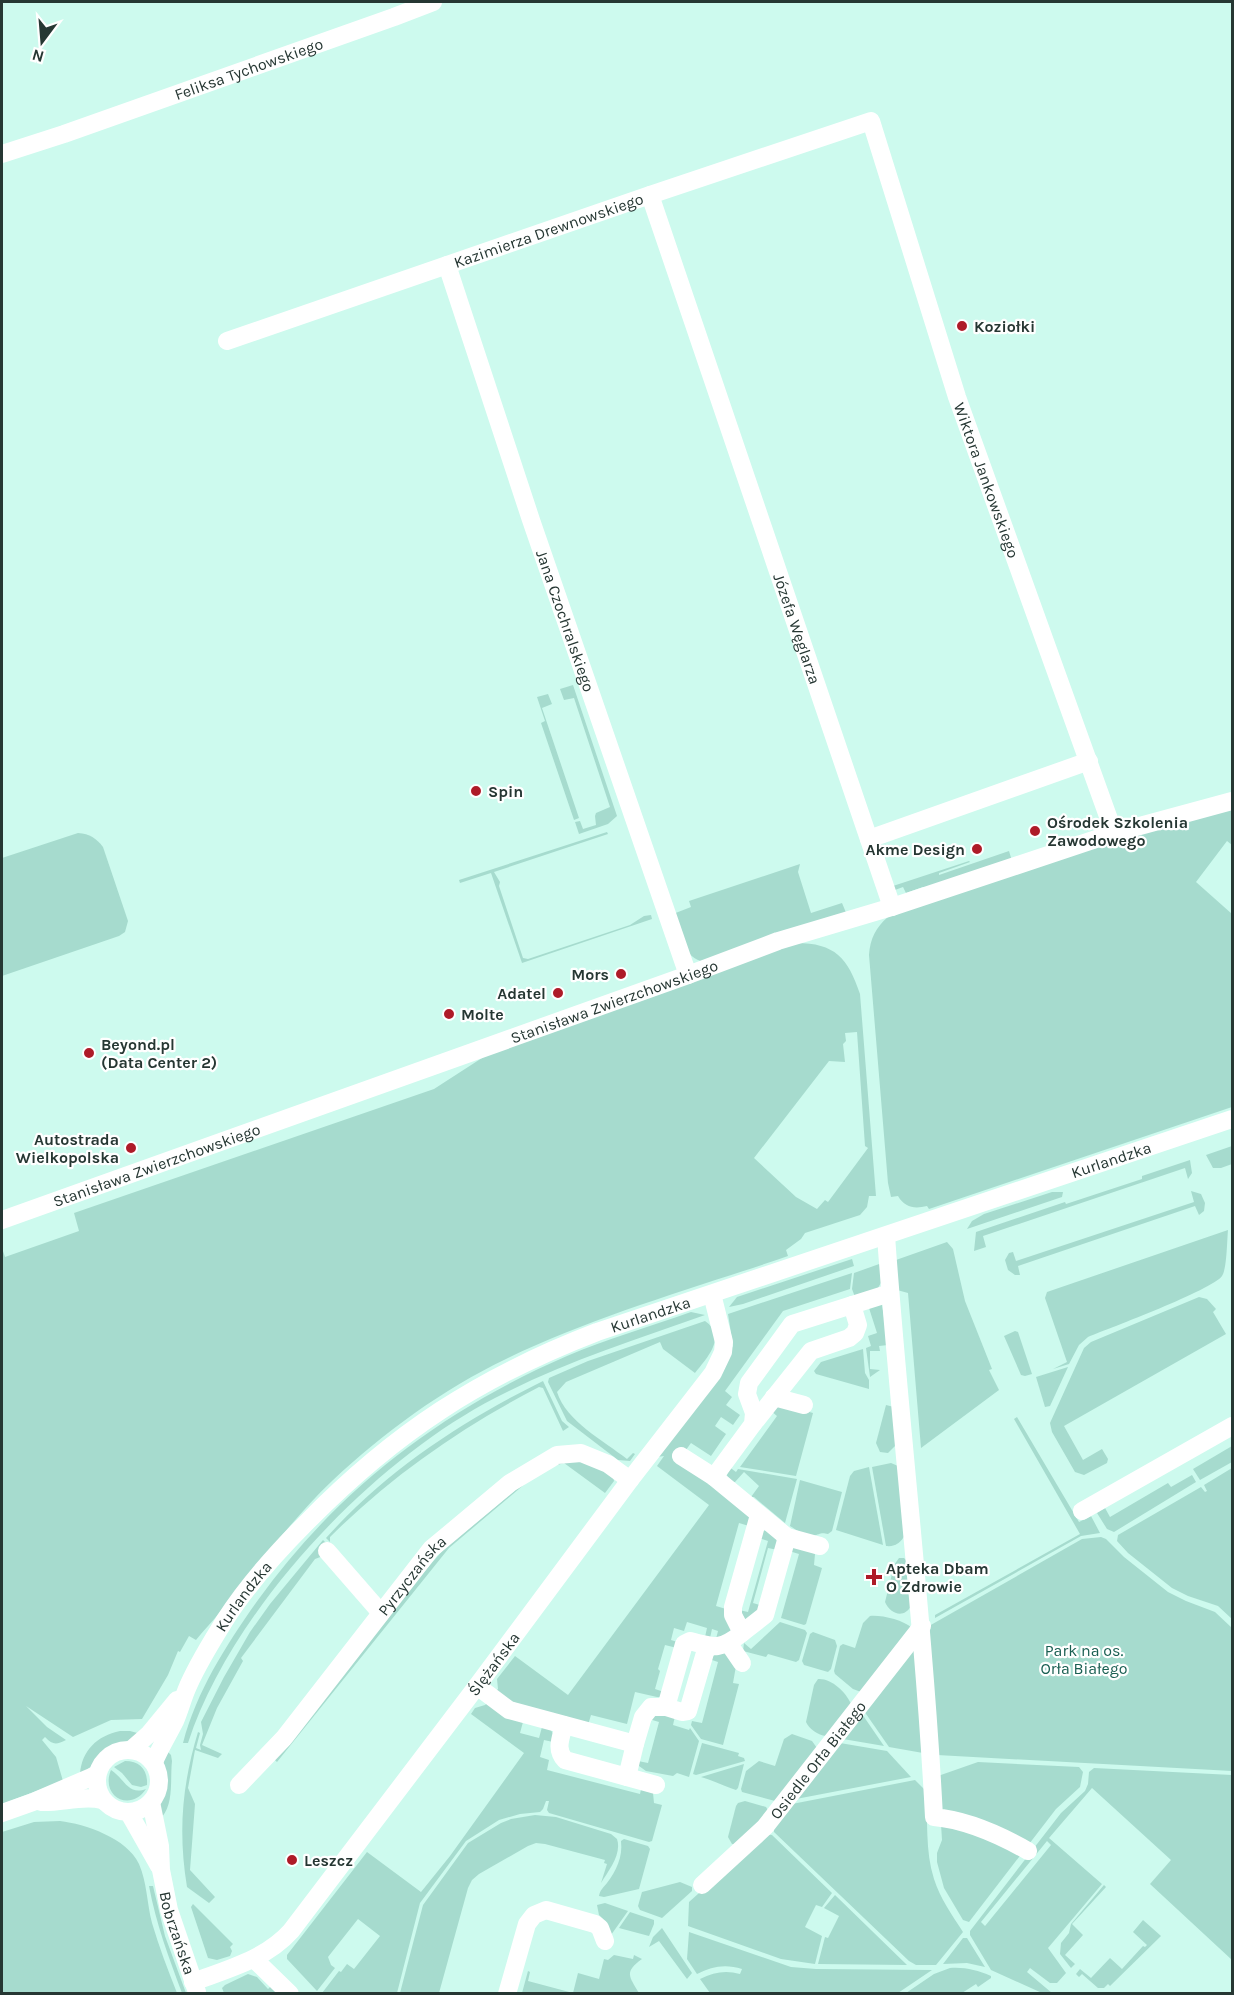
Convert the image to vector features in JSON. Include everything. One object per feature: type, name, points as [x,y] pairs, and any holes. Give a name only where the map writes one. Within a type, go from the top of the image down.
[{"type":"street","name":"Feliksa Tychowskiego","points":[[2,154],[433,2]]},
{"type":"street","name":"Kazimierza Drewnowskiego","points":[[227,341],[871,121]]},
{"type":"street","name":"Wiktora Jankowskiego","points":[[871,121],[957,397],[1114,833]]},
{"type":"street","name":"Feliksa Tychowskiego","points":[[2,164],[64,134]]},
{"type":"street","name":"Józefa Węglarza","points":[[650,195],[892,907]]},
{"type":"street","name":"Jana Czochralskiego","points":[[447,264],[531,520],[688,975]]},
{"type":"street","points":[[869,839],[1089,761]]},
{"type":"street","name":"Stanisława Zwierzchowskiego","points":[[2,1220],[778,941],[892,907],[1114,833],[1233,801]]},
{"type":"street","name":"Kurlandzka","points":[[154,1762],[174,1722],[186,1690],[226,1618],[269,1563],[347,1482],[410,1430],[471,1390],[540,1356],[597,1332],[1233,1119]]},
{"type":"street","points":[[886,1236],[922,1626],[934,1818],[962,1822],[1028,1851]]},
{"type":"street","points":[[753,1424],[754,1413],[747,1394],[749,1383],[792,1324],[890,1293]]},
{"type":"street","name":"Ślężańska","points":[[196,1988],[278,1945],[291,1931],[477,1686],[630,1479],[713,1373],[724,1342],[712,1294]]},
{"type":"street","points":[[714,1477],[812,1351],[849,1338],[855,1333],[858,1325],[852,1305]]},
{"type":"street","points":[[774,1397],[804,1405]]},
{"type":"street","points":[[1082,1511],[1233,1426]]},
{"type":"street","name":"Pyrzyczańska","points":[[239,1785],[284,1738],[432,1549],[510,1483],[557,1455],[581,1453],[608,1464],[630,1479]]},
{"type":"street","points":[[681,1456],[714,1477],[787,1537],[820,1546]]},
{"type":"street","points":[[742,1663],[733,1615],[759,1515]]},
{"type":"street","points":[[627,1777],[643,1717],[651,1707],[666,1707],[684,1644],[690,1641],[718,1648],[736,1638],[765,1615],[787,1537]]},
{"type":"street","points":[[327,1551],[381,1612]]},
{"type":"street","name":"Osiedle Orła Białego","points":[[702,1885],[765,1827],[922,1626]]},
{"type":"street","points":[[477,1686],[509,1710],[635,1744]]},
{"type":"street","name":"Kurlandzka","points":[[132,1749],[149,1734],[186,1690]]},
{"type":"street","points":[[564,1725],[559,1747],[560,1754],[565,1760],[656,1785]]},
{"type":"street","points":[[33,1802],[57,1803],[95,1798],[119,1811],[129,1813],[141,1810],[151,1802],[159,1782],[154,1762],[144,1754],[132,1749],[121,1749],[110,1754],[96,1775],[97,1788],[102,1800]]},
{"type":"street","points":[[2,1813],[96,1775]]},
{"type":"street","name":"Bobrzańska","points":[[151,1802],[160,1846],[161,1870],[174,1927],[196,1988]]},
{"type":"street","name":"Bobrzańska","points":[[129,1813],[161,1870]]},
{"type":"street","points":[[507,1994],[525,1930],[534,1915],[546,1910],[595,1924],[600,1928],[606,1941]]},
{"type":"street","points":[[254,1959],[290,1994]]},
{"type":"green space","points":[[573,685],[617,816],[608,824],[579,834],[575,822],[580,821],[583,829],[596,825],[596,813],[610,807],[574,698],[564,700],[560,689]]},
{"type":"green space","points":[[548,694],[552,704],[542,708],[579,818],[574,820],[541,723],[545,721],[537,697]]},
{"type":"green space","points":[[1232,807],[1232,845],[1227,841],[1196,882],[1232,914],[1232,1107],[929,1209],[927,1206],[911,1207],[898,1196],[891,1197],[869,955],[872,939],[880,925],[888,917],[1160,826]]},
{"type":"green space","points":[[607,832],[608,834],[494,872],[500,882],[499,886],[523,958],[528,959],[630,925],[644,916],[651,915],[652,919],[522,963],[491,873],[460,883],[459,880]]},
{"type":"green space","points":[[78,833],[92,837],[103,847],[128,921],[125,932],[2,976],[2,858]]},
{"type":"green space","points":[[1009,851],[1012,861],[926,889],[923,887],[906,893],[903,887],[895,890],[893,886],[970,862],[939,873],[939,875]]},
{"type":"green space","points":[[800,864],[798,872],[811,913],[842,903],[847,915],[705,962],[692,956],[687,950],[673,914],[691,907],[689,901]]},
{"type":"green space","points":[[796,943],[821,946],[838,955],[845,962],[860,994],[876,1196],[869,1196],[867,1207],[860,1215],[805,1233],[801,1239],[786,1250],[788,1256],[574,1329],[483,1371],[414,1413],[332,1481],[288,1528],[196,1640],[189,1636],[180,1652],[178,1651],[168,1675],[142,1719],[111,1720],[73,1737],[26,1706],[47,1727],[66,1740],[55,1743],[45,1737],[42,1740],[56,1757],[63,1781],[2,1804],[2,1248],[5,1257],[79,1231],[74,1213],[434,1089],[499,1047]],"holes":[[[857,1032],[865,1146],[868,1148],[828,1202],[825,1200],[817,1209],[796,1197],[754,1158],[829,1061],[845,1062],[843,1044],[846,1041],[845,1033]]]},
{"type":"green space","points":[[1232,1146],[1232,1164],[1213,1168],[1206,1155]]},
{"type":"green space","points":[[1190,1160],[1192,1173],[1188,1179],[1185,1168],[983,1236],[986,1247],[974,1251],[976,1232],[1142,1179],[1142,1176]]},
{"type":"green space","points":[[1191,1191],[1201,1194],[1205,1203],[1204,1211],[1199,1215],[1195,1206],[1018,1266],[1020,1275],[1015,1275],[1008,1270],[1005,1260],[1009,1253],[1013,1252],[1016,1261],[1194,1202]]},
{"type":"green space","points":[[1052,1192],[1063,1192],[1062,1197],[967,1229],[972,1221],[984,1214]]},
{"type":"green space","points":[[1228,1230],[1226,1261],[1222,1276],[1181,1299],[1088,1337],[1079,1345],[1069,1364],[1053,1369],[1067,1362],[1045,1298],[1047,1292]]},
{"type":"green space","points":[[947,1242],[953,1249],[965,1301],[992,1369],[989,1370],[999,1390],[921,1448],[908,1293],[897,1290],[896,1260]]},
{"type":"green space","points":[[852,1259],[854,1266],[729,1307],[737,1297]]},
{"type":"green space","points":[[882,1263],[882,1281],[878,1288],[855,1297],[852,1289],[854,1273]]},
{"type":"green space","points":[[852,1273],[850,1289],[783,1311],[725,1391],[732,1397],[726,1405],[740,1415],[733,1425],[721,1417],[715,1426],[726,1434],[711,1456],[691,1443],[678,1461],[749,1512],[749,1526],[739,1523],[716,1606],[726,1609],[733,1631],[716,1639],[718,1631],[712,1629],[710,1638],[705,1637],[707,1628],[687,1622],[684,1631],[674,1628],[671,1640],[681,1643],[677,1648],[665,1645],[658,1669],[660,1671],[655,1689],[664,1692],[657,1697],[635,1692],[627,1724],[591,1715],[588,1725],[522,1707],[495,1692],[498,1689],[497,1679],[515,1656],[568,1695],[709,1505],[657,1466],[664,1456],[657,1457],[733,1346],[728,1314]]},
{"type":"green space","points":[[1199,1297],[1207,1299],[1216,1309],[1213,1312],[1226,1334],[1064,1426],[1083,1460],[1102,1449],[1108,1459],[1107,1463],[1084,1475],[1075,1472],[1052,1432],[1050,1423],[1084,1348],[1091,1342]]},
{"type":"green space","points":[[882,1304],[888,1345],[879,1346],[880,1351],[870,1351],[870,1369],[880,1370],[870,1377],[866,1348],[871,1346],[868,1336],[877,1333],[869,1308]]},
{"type":"green space","points":[[691,1312],[705,1315],[598,1353],[520,1385],[448,1426],[401,1460],[355,1500],[311,1545],[271,1592],[237,1642],[208,1693],[188,1743],[183,1743],[196,1704],[214,1668],[258,1600],[322,1523],[395,1457],[477,1401],[521,1377],[582,1350]]},
{"type":"green space","points":[[705,1321],[712,1327],[715,1341],[709,1355],[695,1373],[663,1349],[660,1342],[566,1382],[557,1392],[568,1412],[587,1430],[627,1459],[633,1453],[635,1454],[630,1461],[618,1460],[567,1421],[548,1382],[549,1378],[588,1361]]},
{"type":"green space","points":[[1018,1332],[1032,1374],[1021,1375],[1004,1336]]},
{"type":"green space","points":[[863,1349],[869,1389],[816,1374],[814,1371],[821,1362]]},
{"type":"green space","points":[[1068,1367],[1050,1406],[1045,1407],[1036,1377]]},
{"type":"green space","points":[[543,1381],[562,1421],[569,1427],[563,1431],[543,1388],[539,1387],[510,1402],[429,1454],[354,1514],[330,1537],[330,1542],[326,1538],[374,1490],[427,1449],[513,1396]]},
{"type":"green space","points":[[784,1405],[813,1413],[796,1476],[740,1467],[777,1416],[770,1410]]},
{"type":"green space","points":[[886,1405],[894,1407],[896,1445],[888,1453],[880,1452],[876,1443]]},
{"type":"green space","points":[[1017,1417],[1079,1522],[1091,1516],[1100,1533],[1081,1536],[935,1618],[935,1615],[1080,1534],[1014,1419]]},
{"type":"green space","points":[[1232,1446],[1232,1462],[1200,1480],[1193,1469]]},
{"type":"green space","points":[[584,1460],[613,1477],[614,1481],[605,1493],[564,1463],[548,1468],[533,1477],[449,1548],[277,1762],[274,1759],[444,1549],[547,1464]]},
{"type":"green space","points":[[891,1463],[898,1466],[905,1535],[898,1544],[886,1546],[872,1467]]},
{"type":"green space","points":[[728,1466],[736,1472],[738,1469],[797,1479],[785,1523],[754,1497],[751,1497],[759,1486],[744,1472],[735,1482],[732,1482],[727,1476]]},
{"type":"green space","points":[[869,1467],[883,1545],[836,1530],[850,1476],[854,1471]]},
{"type":"green space","points":[[1232,1468],[1232,1619],[1218,1606],[1172,1588],[1128,1553],[1117,1541],[1118,1535],[1201,1487],[1205,1492],[1207,1491],[1204,1485]]},
{"type":"green space","points":[[1192,1475],[1196,1482],[1114,1532],[1107,1529],[1097,1513],[1105,1508],[1110,1517],[1168,1483],[1171,1487]]},
{"type":"green space","points":[[800,1480],[842,1492],[832,1531],[828,1534],[807,1535],[790,1526]]},
{"type":"green space","points":[[767,1530],[776,1534],[778,1550],[768,1548],[753,1603],[763,1606],[746,1620],[739,1610],[748,1612],[768,1541],[759,1538],[763,1531]]},
{"type":"green space","name":"Park na os. Orła Białego","points":[[1101,1537],[1168,1592],[1215,1612],[1232,1628],[1232,1771],[937,1755],[929,1626],[1082,1539]]},
{"type":"green space","points":[[323,1540],[331,1548],[323,1556],[315,1559],[241,1658],[243,1661],[217,1708],[202,1745],[222,1754],[218,1758],[195,1750],[188,1788],[195,1804],[190,1870],[215,1897],[209,1903],[187,1887],[182,1828],[188,1771],[198,1732],[200,1733],[196,1748],[201,1750],[203,1734],[201,1722],[250,1632]]},
{"type":"green space","points":[[793,1546],[812,1549],[815,1554],[814,1565],[822,1568],[804,1625],[781,1618],[799,1554],[789,1551]]},
{"type":"green space","points":[[899,1558],[906,1560],[911,1606],[901,1614],[890,1610],[885,1602],[893,1570],[897,1571],[898,1567],[894,1565]]},
{"type":"green space","points":[[870,1616],[892,1619],[912,1628],[861,1692],[853,1689],[834,1671],[840,1646],[843,1644],[855,1648],[863,1623]]},
{"type":"green space","points":[[780,1622],[805,1630],[807,1633],[799,1660],[796,1662],[768,1654],[766,1657],[743,1651],[744,1643],[751,1649]]},
{"type":"green space","points":[[813,1632],[835,1640],[837,1646],[831,1669],[828,1672],[804,1665],[802,1661],[810,1634]]},
{"type":"green space","points":[[914,1647],[923,1753],[889,1747],[864,1711]]},
{"type":"green space","points":[[725,1653],[736,1666],[733,1683],[739,1684],[723,1745],[701,1739],[691,1725],[692,1721],[702,1723],[718,1662],[709,1659],[716,1654]]},
{"type":"green space","points":[[818,1679],[828,1681],[838,1687],[851,1704],[826,1736],[814,1731],[806,1722],[814,1685]]},
{"type":"green space","points":[[488,1702],[523,1722],[520,1733],[539,1738],[542,1727],[551,1730],[554,1736],[553,1742],[544,1740],[540,1757],[549,1760],[547,1770],[640,1794],[642,1785],[653,1793],[654,1803],[662,1805],[652,1841],[549,1813],[547,1810],[549,1801],[546,1801],[540,1812],[520,1814],[499,1820],[466,1841],[420,1903],[397,1993],[322,1993],[347,1964],[354,1969],[380,1936],[358,1919],[328,1957],[335,1968],[317,1991],[287,1959],[287,1955],[367,1852],[421,1892],[450,1856],[524,1753],[471,1714],[475,1708]]},
{"type":"green space","points":[[862,1714],[884,1746],[843,1739]]},
{"type":"green space","points":[[651,1715],[675,1716],[673,1725],[689,1730],[690,1728],[699,1741],[689,1777],[677,1773],[673,1776],[646,1771],[639,1766],[638,1761],[648,1763],[659,1722],[649,1719]]},
{"type":"green space","points":[[120,1731],[141,1734],[128,1743],[108,1749],[89,1769],[80,1774],[81,1765],[92,1745],[104,1736]]},
{"type":"green space","points":[[792,1734],[812,1741],[817,1748],[775,1801],[742,1792],[746,1771],[759,1761],[775,1766],[784,1739]]},
{"type":"green space","points":[[702,1743],[739,1753],[738,1756],[744,1758],[745,1761],[693,1774]]},
{"type":"green space","points":[[840,1743],[887,1751],[911,1777],[796,1799]]},
{"type":"green space","points":[[167,1751],[172,1761],[171,1790],[166,1811],[162,1817],[159,1806],[166,1785],[163,1760]]},
{"type":"green space","points":[[125,1761],[142,1767],[147,1785],[141,1787],[132,1785],[114,1767]]},
{"type":"green space","points":[[978,1762],[1079,1767],[1083,1772],[1080,1787],[1056,1809],[969,1922],[963,1920],[944,1888],[937,1862],[937,1853],[942,1840],[938,1776]]},
{"type":"green space","points":[[744,1764],[736,1790],[701,1777]]},
{"type":"green space","points":[[1094,1768],[1232,1775],[1232,1960],[1150,1884],[1171,1860],[1092,1788],[1049,1838],[1102,1884],[1048,1948],[1066,1973],[1057,1983],[1050,1983],[1030,1968],[1027,1972],[1052,1993],[1042,1993],[991,1970],[970,1935],[970,1931],[1061,1813],[1085,1791],[1089,1772]],"holes":[[[1047,1841],[1051,1845],[985,1926],[981,1922]]]},
{"type":"green space","points":[[111,1770],[130,1788],[140,1791],[146,1789],[132,1800],[118,1798],[110,1787]]},
{"type":"green space","points":[[915,1780],[926,1791],[928,1846],[934,1879],[943,1900],[963,1932],[936,1965],[916,1965],[909,1961],[774,1832],[774,1826],[792,1804]]},
{"type":"green space","points":[[745,1801],[766,1807],[769,1812],[735,1844],[732,1844],[728,1837],[736,1806]]},
{"type":"green space","points":[[535,1815],[556,1817],[611,1834],[617,1839],[616,1856],[601,1883],[607,1864],[604,1863],[605,1860],[545,1844],[536,1843],[528,1846],[472,1880],[439,1993],[400,1993],[423,1905],[468,1843],[501,1823]]},
{"type":"green space","points":[[60,1821],[81,1825],[104,1834],[133,1855],[142,1871],[152,1923],[177,1993],[2,1993],[2,1832],[34,1822]]},
{"type":"green space","points":[[765,1834],[772,1835],[832,1893],[822,1907],[816,1905],[805,1927],[822,1936],[815,1964],[781,1959],[688,1926],[689,1902]]},
{"type":"green space","points":[[624,1839],[648,1846],[650,1849],[639,1889],[604,1897],[599,1896],[616,1869],[621,1853],[621,1841]]},
{"type":"green space","points":[[680,1882],[692,1887],[692,1891],[662,1918],[640,1910],[638,1906],[642,1892]]},
{"type":"green space","points":[[1104,1885],[1106,1887],[1072,1924],[1083,1935],[1065,1955],[1075,1964],[1071,1968],[1060,1954],[1061,1943],[1069,1933],[1071,1924]]},
{"type":"green space","points":[[149,1886],[153,1886],[165,1936],[186,1993],[182,1993],[168,1954]]},
{"type":"green space","points":[[835,1895],[907,1965],[818,1964],[825,1937],[828,1938],[839,1916],[824,1908]]},
{"type":"green space","points":[[605,1903],[628,1911],[611,1935],[599,1915],[597,1905]]},
{"type":"green space","points":[[193,1904],[233,1944],[230,1947],[232,1951],[230,1956],[217,1960],[208,1958],[191,1907]]},
{"type":"green space","points":[[630,1912],[654,1920],[649,1936],[619,1928]]},
{"type":"green space","points":[[1143,1920],[1161,1936],[1110,1986],[1108,1984],[1104,1988],[1098,1988],[1082,1974],[1079,1977],[1076,1974],[1080,1969],[1091,1978],[1110,1958],[1122,1969],[1143,1946],[1147,1945],[1133,1932]]},
{"type":"green space","points":[[662,1928],[692,1973],[687,1979],[659,1941],[649,1947],[653,1937]]},
{"type":"green space","points":[[689,1932],[791,1967],[932,1970],[898,1993],[710,1993],[700,1979],[720,1972],[740,1974],[742,1969],[719,1967],[697,1974],[687,1959]]},
{"type":"green space","points":[[963,1938],[967,1938],[985,1967],[967,1963],[943,1964]]},
{"type":"green space","points":[[614,1955],[633,1959],[634,1955],[642,1959],[633,1967],[630,1974],[639,1993],[573,1993],[578,1973],[599,1979],[604,1959],[608,1960]]},
{"type":"green space","points":[[950,1968],[976,1971],[991,1976],[991,1978],[978,1987],[976,1984],[962,1993],[906,1993],[934,1974]]},
{"type":"green space","points":[[528,1971],[530,1972],[528,1981],[573,1993],[522,1993]]},
{"type":"green space","points":[[248,1974],[257,1977],[268,1989],[271,1986],[279,1993],[224,1993],[222,1988],[225,1985]]},
{"type":"place","name":"Koziołki","points":[[962,326]]},
{"type":"place","name":"Spin","points":[[476,791]]},
{"type":"place","name":"Ośrodek Szkolenia Zawodowego","points":[[1035,831]]},
{"type":"place","name":"Akme Design","points":[[977,849]]},
{"type":"place","name":"Mors","points":[[621,974]]},
{"type":"place","name":"Adatel","points":[[558,993]]},
{"type":"place","name":"Molte","points":[[449,1014]]},
{"type":"place","name":"Beyond.pl (Data Center 2)","points":[[89,1053]]},
{"type":"place","name":"Autostrada Wielkopolska","points":[[131,1148]]},
{"type":"place","name":"Apteka Dbam O Zdrowie","points":[[874,1577]]},
{"type":"place","name":"Leszcz","points":[[292,1860]]}]
